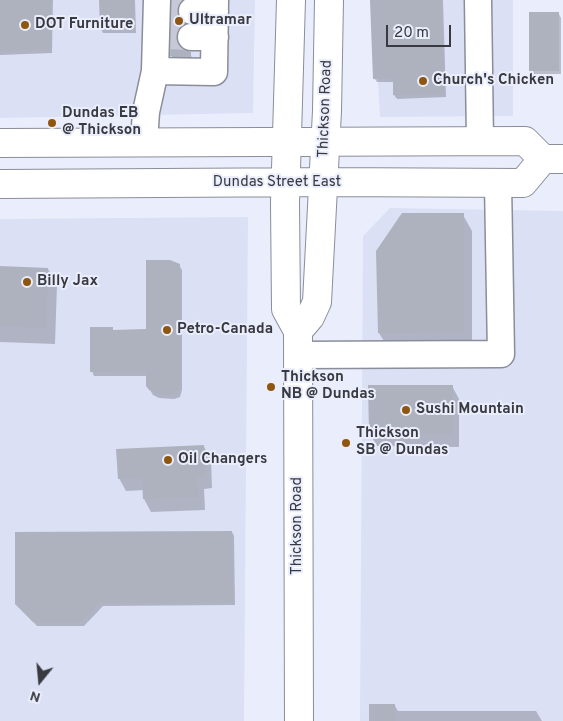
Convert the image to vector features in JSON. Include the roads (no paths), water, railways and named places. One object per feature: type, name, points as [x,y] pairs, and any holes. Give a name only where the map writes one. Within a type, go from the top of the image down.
[{"type":"main road","name":"Thickson Road","points":[[291,0],[286,182],[286,308],[298,343],[298,721]]},
{"type":"main road","name":"Thickson Road","points":[[298,343],[318,302],[326,142],[329,0]]},
{"type":"main road","name":"Dundas Street East","points":[[0,142],[525,141],[553,159],[523,183],[0,184]]},
{"type":"lane","points":[[478,0],[480,141]]},
{"type":"lane","points":[[144,141],[146,112],[155,71],[183,36],[184,7]]},
{"type":"lane","points":[[155,71],[214,72],[183,36],[184,7]]},
{"type":"lane","points":[[298,343],[501,354],[498,183]]},
{"type":"tunnel","points":[[169,10],[192,11]]},
{"type":"tunnel","points":[[168,36],[191,37]]},
{"type":"place","name":"Ultramar","points":[[179,21]]},
{"type":"place","name":"DOT Furniture","points":[[25,25]]},
{"type":"place","name":"Church's Chicken","points":[[423,81]]},
{"type":"place","name":"Dundas EB @ Thickson","points":[[52,123]]},
{"type":"place","name":"Billy Jax","points":[[27,282]]},
{"type":"place","name":"Petro-Canada","points":[[167,330]]},
{"type":"place","name":"Thickson NB @ Dundas","points":[[271,387]]},
{"type":"place","name":"Sushi Mountain","points":[[406,410]]},
{"type":"place","name":"Thickson SB @ Dundas","points":[[346,443]]},
{"type":"place","name":"Oil Changers","points":[[168,460]]}]
